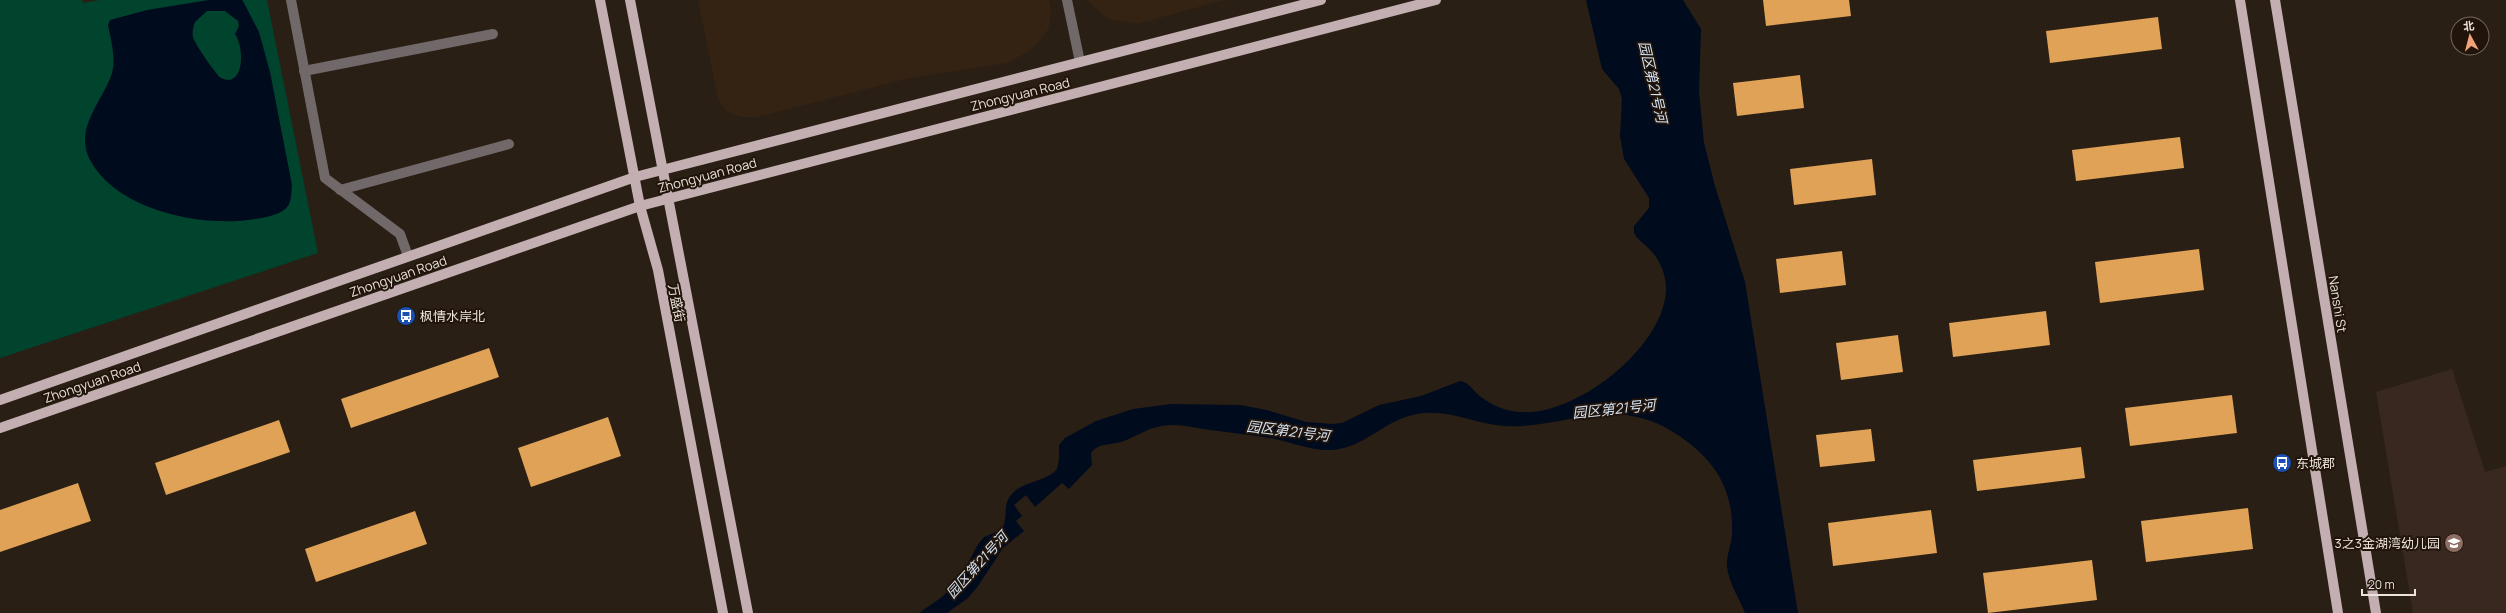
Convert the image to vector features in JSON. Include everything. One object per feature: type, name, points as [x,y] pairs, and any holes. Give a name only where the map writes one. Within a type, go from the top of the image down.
[{"type":"main road","name":"万盛街","points":[[600,0],[640,206],[658,270],[723,613]]},
{"type":"main road","name":"万盛街","points":[[630,0],[748,613]]},
{"type":"main road","name":"Zhongyuan Road","points":[[0,400],[635,177],[1321,0]]},
{"type":"main road","name":"Zhongyuan Road","points":[[0,428],[640,206],[1436,0]]},
{"type":"main road","points":[[2240,0],[2338,613]]},
{"type":"main road","name":"Nanshi St","points":[[2275,0],[2376,613]]},
{"type":"street","points":[[291,0],[325,178],[400,234],[408,256]]},
{"type":"street","points":[[1067,0],[1080,62]]},
{"type":"street","points":[[304,71],[493,34]]},
{"type":"street","points":[[340,190],[509,144]]},
{"type":"shaded area","points":[[698,0],[1049,0],[1051,9],[1049,28],[1040,40],[1028,52],[1007,63],[910,78],[757,117],[740,117],[726,111],[718,99]]},
{"type":"shaded area","points":[[1086,0],[1224,0],[1137,24],[1109,19]]},
{"type":"shaded area","name":"3之3金湖湾幼儿园","points":[[2452,369],[2485,472],[2506,466],[2506,613],[2413,613],[2376,392]]},
{"type":"green space","points":[[0,0],[82,0],[83,3],[100,0],[267,0],[318,253],[0,358]]},
{"type":"water","points":[[209,0],[242,0],[259,32],[270,72],[292,185],[290,202],[287,208],[278,213],[255,219],[211,221],[187,218],[163,212],[140,203],[120,192],[103,178],[90,160],[86,149],[85,138],[87,127],[113,70],[113,50],[108,25],[110,20],[147,10]],"holes":[[[207,11],[225,11],[238,21],[239,26],[235,34],[238,40],[241,57],[238,73],[234,78],[229,80],[221,78],[215,72],[197,46],[193,37],[195,22]]]},
{"type":"water","name":"园区第21号河","points":[[1586,0],[1683,0],[1701,29],[1699,92],[1704,143],[1715,186],[1745,282],[1798,613],[1745,613],[1732,585],[1727,567],[1727,559],[1732,535],[1732,518],[1725,488],[1710,463],[1699,452],[1673,432],[1651,421],[1630,416],[1589,416],[1527,426],[1505,426],[1439,413],[1428,413],[1406,417],[1354,445],[1331,450],[1310,448],[1275,439],[1174,425],[1157,427],[1124,441],[1097,447],[1091,453],[1092,465],[1069,489],[1062,483],[1035,507],[1026,495],[1014,505],[1022,516],[1016,521],[1024,531],[1003,548],[978,586],[968,598],[947,613],[919,613],[942,597],[959,581],[977,546],[984,537],[1001,530],[1005,521],[1008,499],[1011,495],[1016,490],[1052,474],[1057,469],[1059,460],[1059,445],[1065,438],[1096,421],[1133,409],[1171,404],[1240,405],[1267,410],[1306,422],[1333,424],[1342,423],[1379,405],[1421,396],[1460,381],[1469,385],[1481,397],[1506,410],[1523,412],[1545,410],[1569,402],[1593,389],[1616,372],[1636,352],[1652,331],[1663,308],[1666,286],[1662,269],[1654,254],[1638,239],[1634,233],[1634,226],[1649,208],[1649,198],[1624,159],[1620,136],[1622,99],[1619,89],[1602,69]]},
{"type":"building","points":[[1763,0],[1849,0],[1851,16],[1766,26]]},
{"type":"building","points":[[2158,17],[2162,49],[2050,63],[2046,31]]},
{"type":"building","points":[[1800,75],[1804,108],[1737,116],[1733,83]]},
{"type":"building","points":[[2180,137],[2184,168],[2076,181],[2072,150]]},
{"type":"building","points":[[1872,159],[1876,195],[1794,205],[1790,169]]},
{"type":"building","points":[[2199,249],[2204,290],[2100,303],[2095,262]]},
{"type":"building","points":[[1842,251],[1846,285],[1780,293],[1776,259]]},
{"type":"building","points":[[2046,311],[2050,345],[1953,357],[1949,323]]},
{"type":"building","points":[[1898,335],[1903,372],[1841,380],[1836,343]]},
{"type":"building","points":[[489,348],[499,377],[351,428],[341,399]]},
{"type":"building","points":[[2232,395],[2237,433],[2130,446],[2125,408]]},
{"type":"building","points":[[608,417],[621,456],[531,487],[518,448]]},
{"type":"building","points":[[279,420],[290,452],[166,495],[155,463]]},
{"type":"building","points":[[1871,429],[1875,461],[1820,467],[1816,435]]},
{"type":"building","points":[[2081,447],[2085,478],[1977,491],[1973,460]]},
{"type":"building","points":[[78,483],[91,521],[0,552],[0,510]]},
{"type":"building","points":[[2248,508],[2253,549],[2146,562],[2141,521]]},
{"type":"building","points":[[1931,510],[1937,553],[1833,566],[1828,523]]},
{"type":"building","points":[[415,511],[427,544],[316,582],[305,549]]},
{"type":"building","points":[[2092,560],[2097,600],[1988,613],[1983,573]]},
{"type":"place","name":"枫情水岸北","points":[[406,316]]},
{"type":"place","name":"东城郡","points":[[2282,463]]},
{"type":"place","name":"3之3金湖湾幼儿园","points":[[2454,543]]}]
